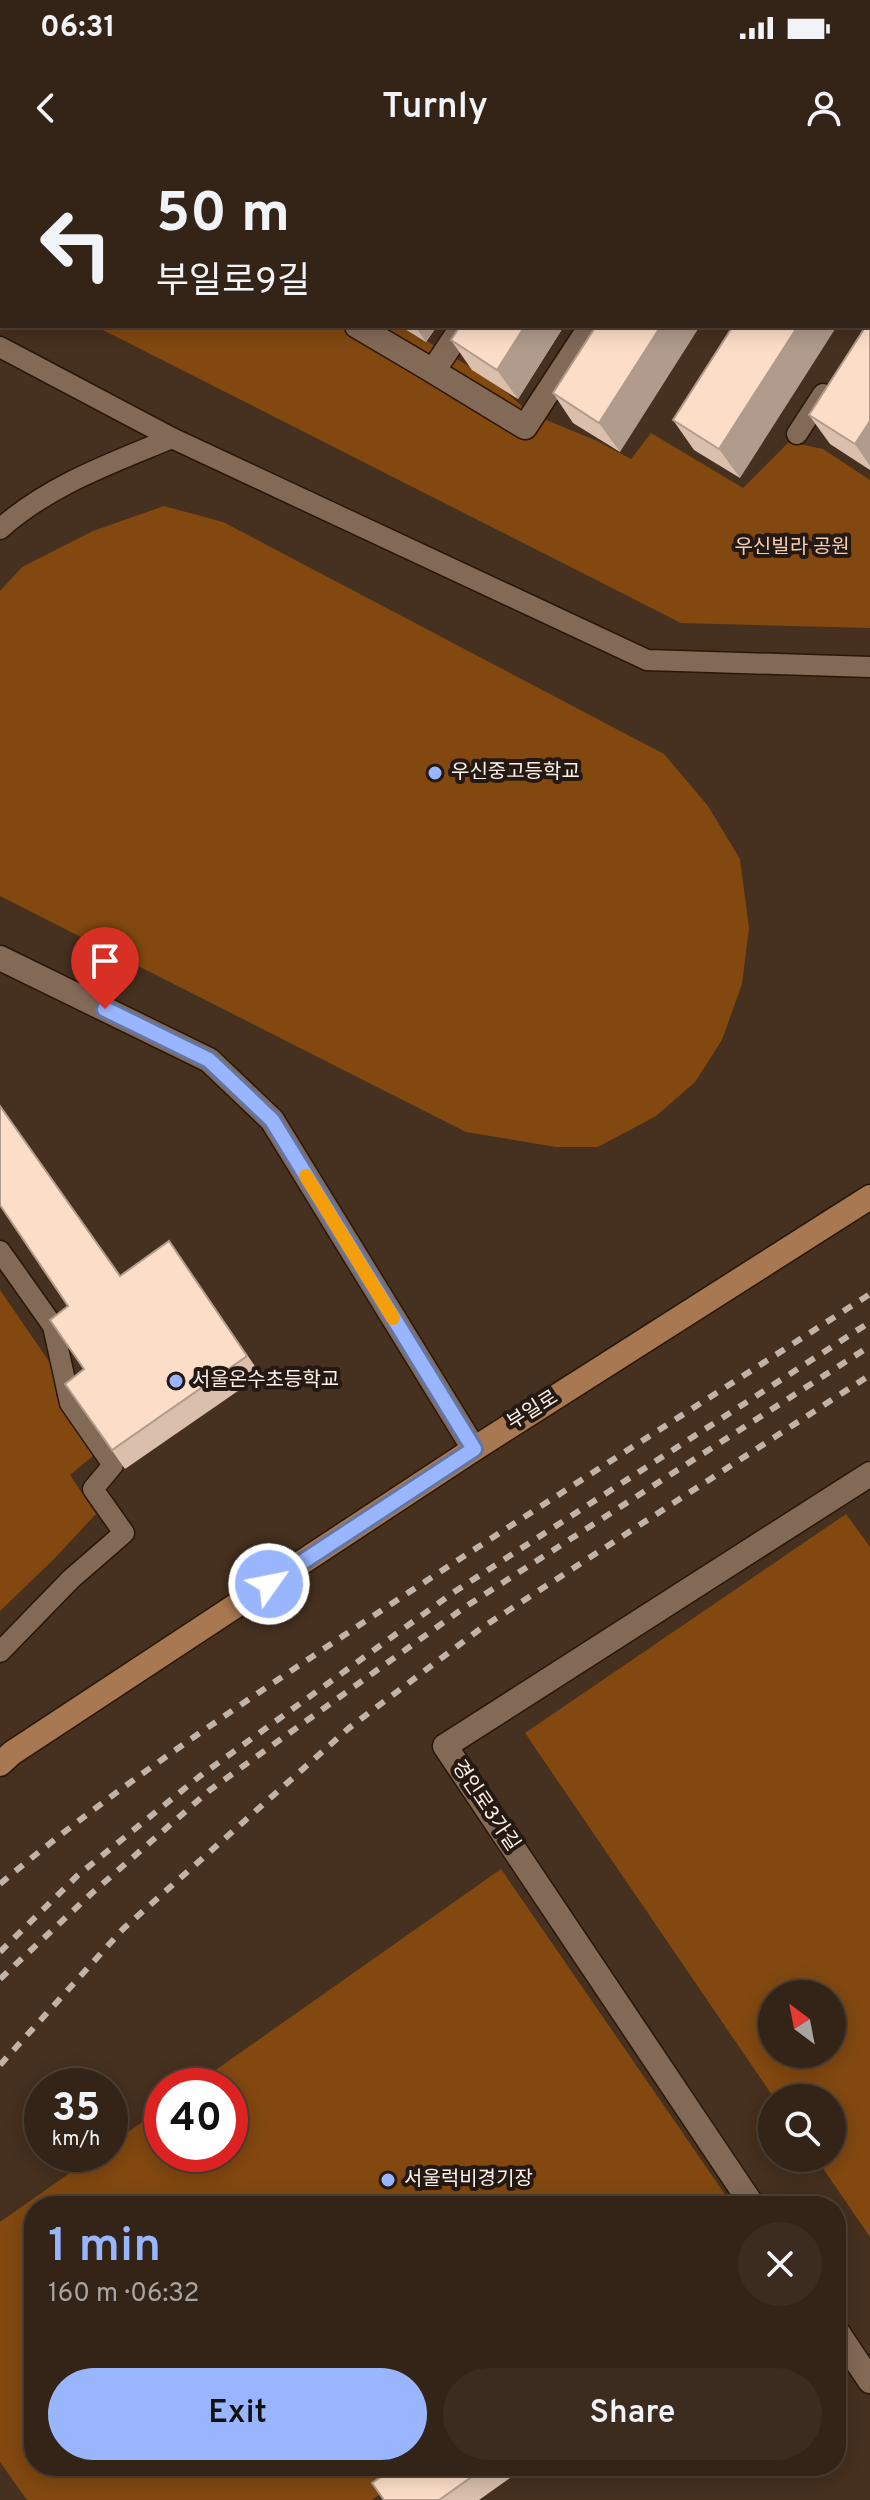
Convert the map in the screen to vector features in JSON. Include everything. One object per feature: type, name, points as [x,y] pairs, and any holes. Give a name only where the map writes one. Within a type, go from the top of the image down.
[{"type":"street","points":[[360,328],[525,427],[590,328]]},
{"type":"street","points":[[433,371],[462,328]]},
{"type":"street","points":[[0,958],[209,1060],[272,1120],[474,1449]]},
{"type":"street","name":"부일로","points":[[0,1764],[474,1449],[870,1197]]},
{"type":"street","name":"경인로3가길","points":[[746,2196],[445,1746],[870,1474]]},
{"type":"street","points":[[846,2345],[870,2381]]},
{"type":"lane","points":[[0,347],[172,438],[647,660],[870,667]]},
{"type":"lane","points":[[797,434],[837,373]]},
{"type":"lane","points":[[0,529],[19,512],[72,481],[172,438]]},
{"type":"lane","points":[[0,1251],[53,1326],[70,1403],[113,1465],[93,1489],[124,1533],[71,1579],[0,1652]]},
{"type":"green space","name":"우신빌라 공원","points":[[99,328],[405,328],[495,382],[525,409],[631,459],[651,433],[743,488],[789,442],[823,449],[870,480],[870,628],[681,623]]},
{"type":"green space","points":[[164,506],[223,522],[664,754],[708,806],[740,859],[749,928],[742,984],[722,1040],[695,1082],[656,1116],[598,1147],[556,1147],[466,1132],[0,896],[0,591],[22,567],[93,531]]},
{"type":"green space","points":[[0,1290],[57,1373],[56,1395],[94,1455],[70,1475],[96,1514],[0,1611]]},
{"type":"green space","points":[[846,1514],[870,1547],[870,2237],[846,2202],[846,2196],[842,2196],[826,2172],[846,2172],[846,2084],[764,2084],[525,1733]]},
{"type":"green space","name":"서울럭비경기장","points":[[501,1869],[726,2196],[37,2196],[71,2172],[128,2172],[128,2132],[144,2121],[144,2172],[248,2172],[248,2068],[219,2068]]},
{"type":"green space","name":"서울럭비경기장","points":[[24,2205],[24,2476],[406,2476],[372,2500],[27,2500],[0,2462],[0,2222]]},
{"type":"building","points":[[459,328],[524,328],[497,370],[451,340]]},
{"type":"building","points":[[595,328],[660,328],[599,423],[553,393]]},
{"type":"building","points":[[732,328],[797,328],[719,449],[673,420]]},
{"type":"building","points":[[865,328],[870,328],[870,421],[855,444],[809,415]]},
{"type":"building","points":[[0,1106],[120,1276],[169,1241],[247,1356],[112,1450],[65,1384],[84,1369],[50,1320],[68,1306],[0,1205]]},
{"type":"building","points":[[382,2476],[473,2476],[439,2500],[384,2500],[372,2483]]},
{"type":"railway","points":[[0,1884],[125,1786],[255,1695],[870,1294]]},
{"type":"railway","points":[[0,1952],[77,1876],[200,1776],[454,1592],[870,1322]]},
{"type":"railway","points":[[0,1979],[210,1790],[465,1607],[870,1346]]},
{"type":"railway","points":[[0,2065],[123,1929],[349,1728],[480,1629],[870,1375]]},
{"type":"slow traffic","points":[[306,1176],[393,1318]]},
{"type":"place","name":"우신중고등학교","points":[[435,773]]},
{"type":"place","name":"서울온수초등학교","points":[[176,1381]]},
{"type":"place","name":"서울럭비경기장","points":[[388,2180]]},
{"type":"route","points":[[105,1009],[209,1060],[272,1120],[474,1449],[269,1584]]}]
